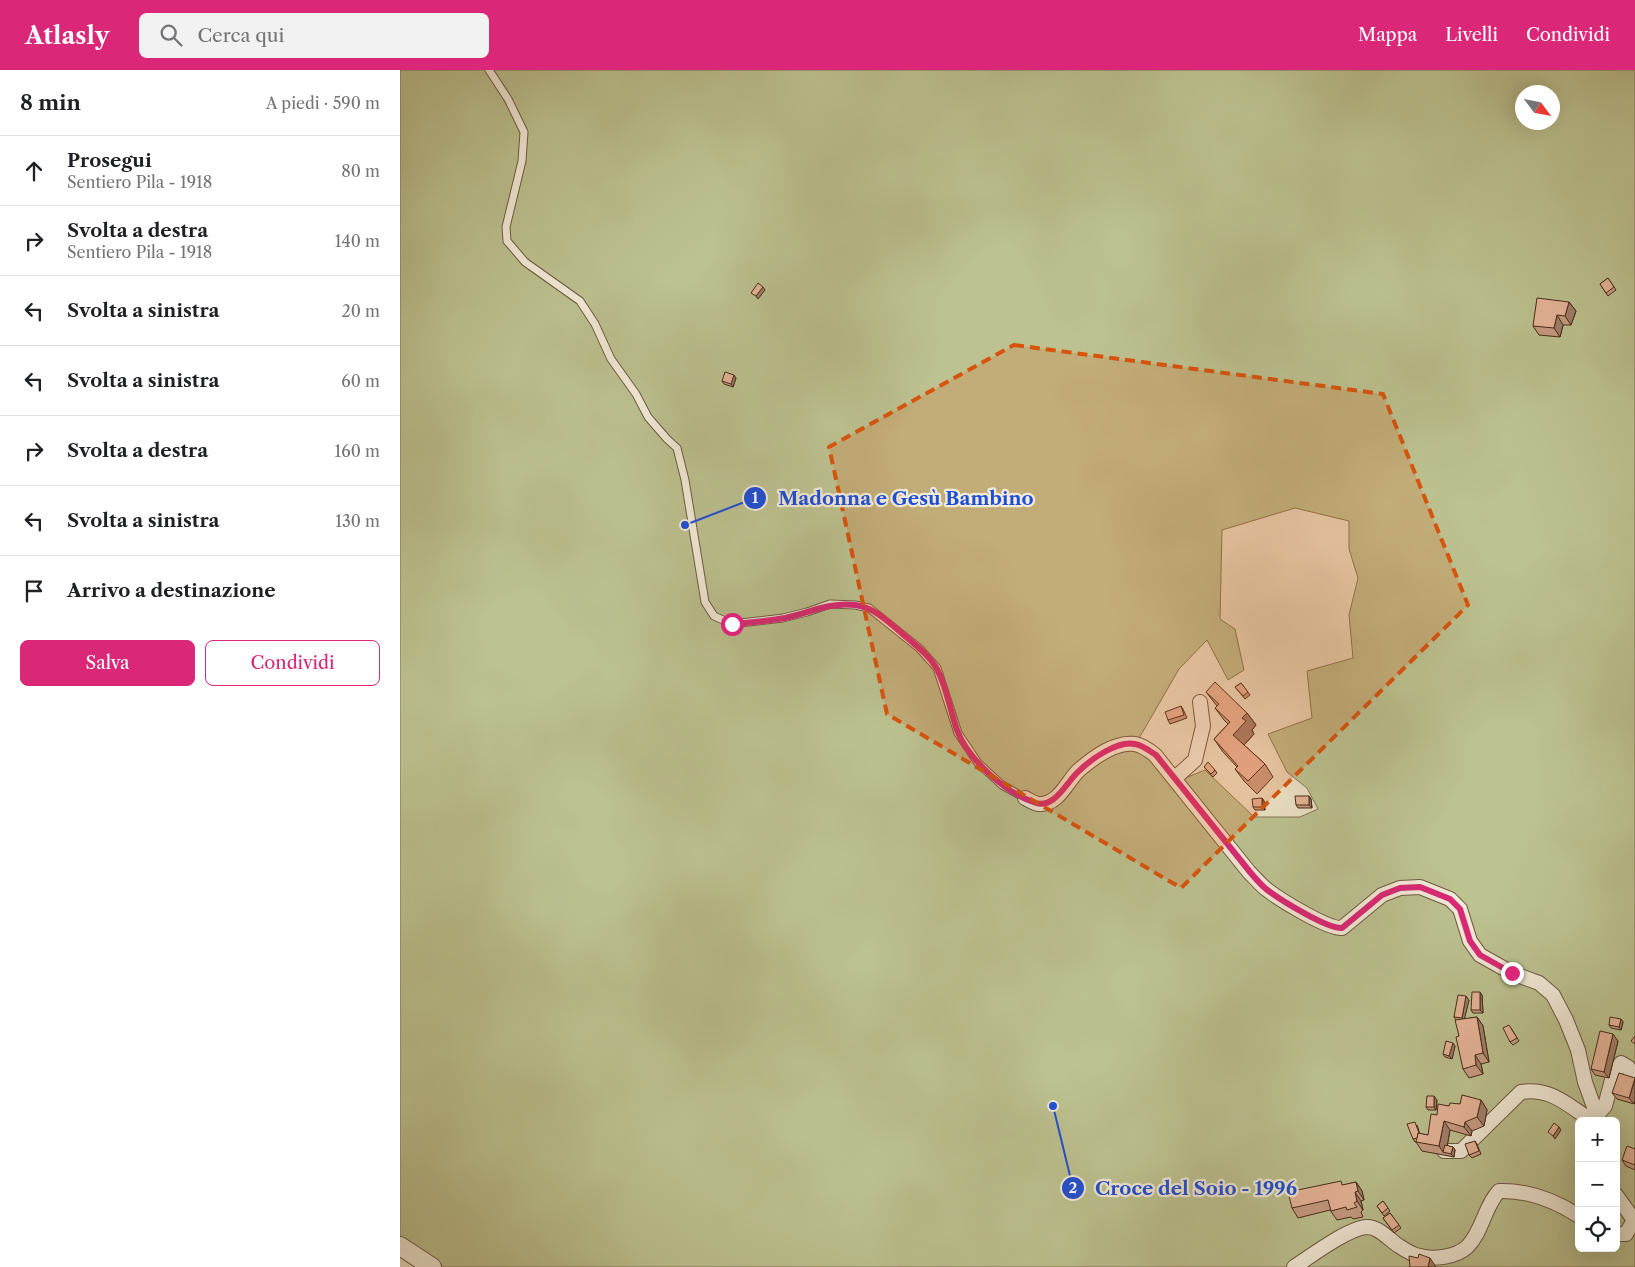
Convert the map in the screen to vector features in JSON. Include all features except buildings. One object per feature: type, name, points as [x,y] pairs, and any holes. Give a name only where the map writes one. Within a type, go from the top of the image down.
[{"type":"street","points":[[1175,778],[1196,760],[1203,726],[1200,702]]},
{"type":"street","points":[[1024,798],[1038,804],[1050,802],[1059,795],[1079,770],[1102,753],[1115,746],[1136,744],[1156,755],[1250,872],[1266,889],[1308,915],[1336,928],[1342,928],[1382,895],[1400,888],[1420,887],[1450,899],[1460,909],[1470,941],[1480,955],[1512,973],[1539,983],[1554,995],[1578,1050],[1595,1117]]},
{"type":"street","points":[[1597,1117],[1605,1106],[1613,1076],[1621,1063],[1628,1067],[1635,1080]]},
{"type":"street","points":[[1444,1151],[1461,1151],[1522,1092],[1534,1090],[1547,1093],[1558,1098],[1571,1108],[1591,1117]]},
{"type":"street","points":[[1294,1267],[1358,1228],[1370,1227],[1382,1232],[1398,1246],[1420,1257],[1446,1257],[1466,1247],[1479,1230],[1494,1196],[1499,1191],[1517,1190],[1565,1207],[1575,1213]]},
{"type":"street","points":[[1620,1201],[1634,1220],[1626,1234],[1620,1234]]},
{"type":"street","points":[[400,1246],[432,1267]]},
{"type":"lane","points":[[489,70],[508,99],[524,132],[522,161],[506,227],[507,242],[525,262],[580,301],[595,324],[611,359],[636,394],[648,417],[677,448],[685,480],[705,602],[714,616],[732,624],[783,618],[830,604],[855,605],[869,608],[919,648],[937,668],[958,733],[978,763],[1002,785],[1024,798]]},
{"type":"highlighted area","points":[[1014,345],[1383,394],[1468,605],[1181,888],[887,714],[829,447]]},
{"type":"green space","points":[[400,70],[1635,70],[1635,1267],[444,1267],[400,1240]],"holes":[[[1295,508],[1349,521],[1349,549],[1358,578],[1349,615],[1353,658],[1307,671],[1312,718],[1268,734],[1287,772],[1307,788],[1318,809],[1300,817],[1254,817],[1205,770],[1173,783],[1138,740],[1179,669],[1207,640],[1228,680],[1244,670],[1235,629],[1220,619],[1222,530]]]},
{"type":"place","name":"Madonna e Gesù Bambino","points":[[685,525]]},
{"type":"place","name":"Croce del Soio - 1996","points":[[1053,1106]]},
{"type":"route","points":[[732,624],[783,618],[830,604],[855,605],[869,608],[919,648],[937,668],[958,733],[978,763],[1002,785],[1024,798],[1038,804],[1050,802],[1059,795],[1079,770],[1102,753],[1115,746],[1136,744],[1156,755],[1225,843],[1266,889],[1308,915],[1336,928],[1342,928],[1382,895],[1400,888],[1420,887],[1450,899],[1460,909],[1470,941],[1480,955],[1512,973]]}]
